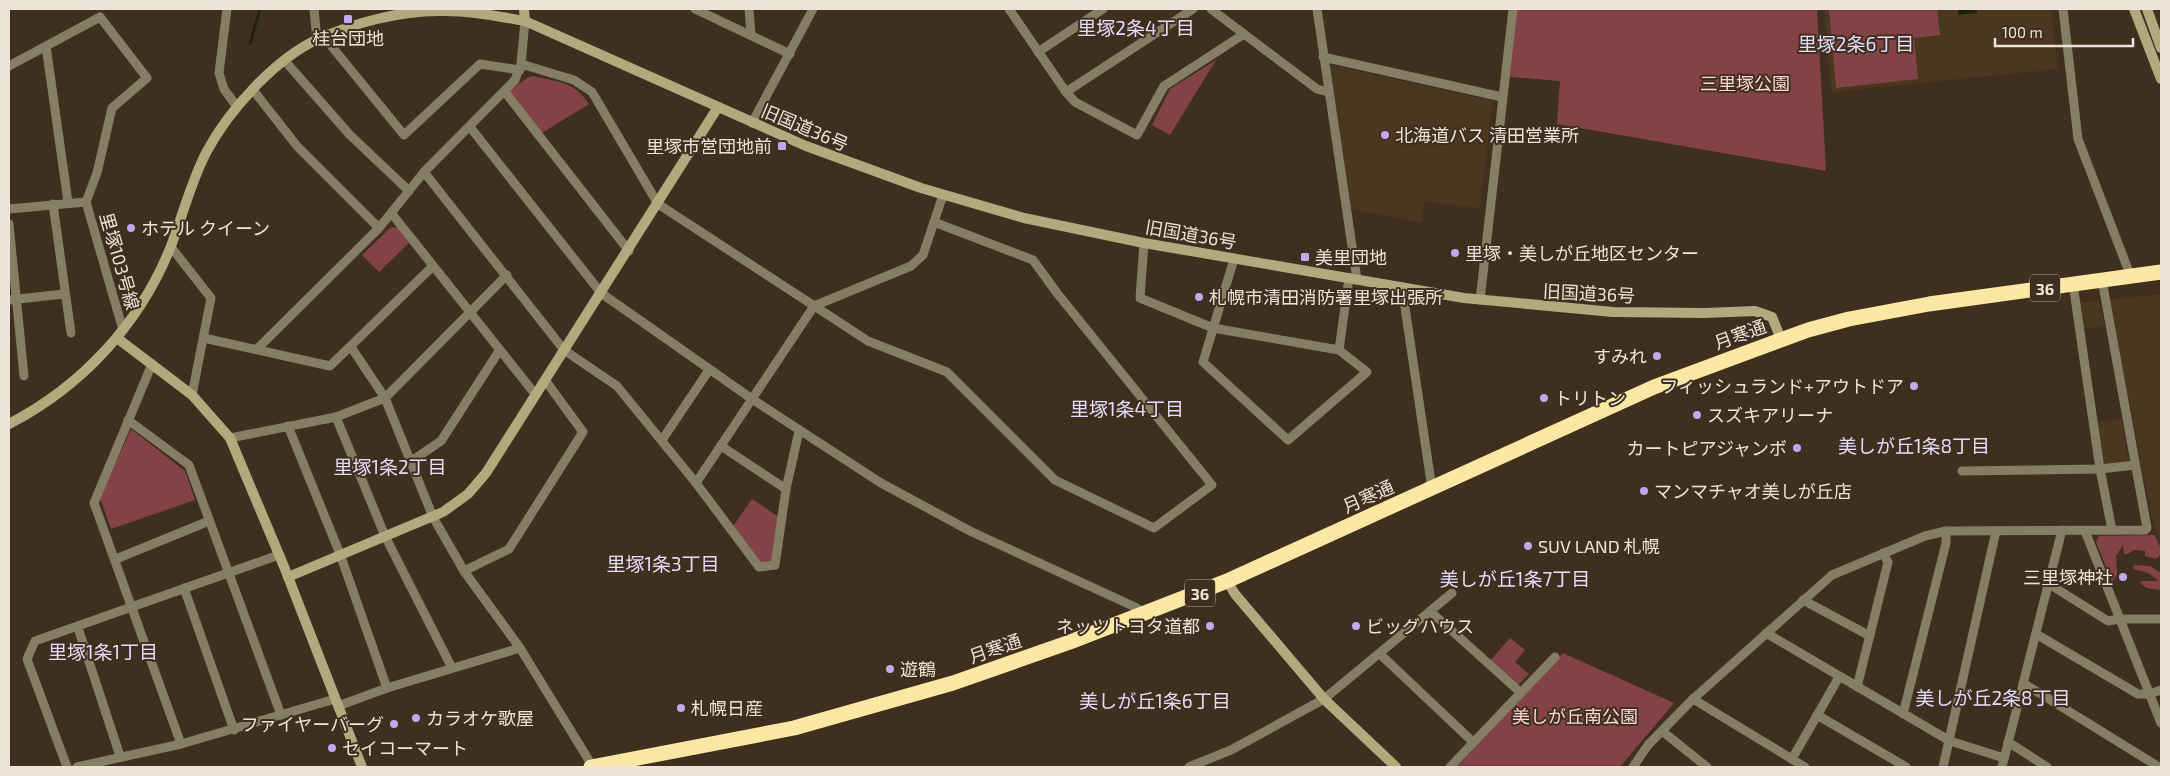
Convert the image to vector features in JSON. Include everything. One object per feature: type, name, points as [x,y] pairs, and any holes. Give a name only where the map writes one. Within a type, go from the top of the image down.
[{"type":"highway","name":"月寒通","points":[[592,767],[794,728],[953,683],[1146,614],[1227,581],[1654,387],[1781,339],[1849,319],[1929,304],[2161,272]]},
{"type":"street","points":[[227,9],[219,73],[224,89],[237,108]]},
{"type":"street","points":[[314,9],[321,38],[404,135],[480,64],[520,68],[574,80],[592,92],[658,204],[868,341],[947,372],[1055,480],[1154,528],[1212,485],[1057,294],[1033,260],[934,222]]},
{"type":"street","points":[[257,349],[379,228],[424,172],[505,92],[520,68],[525,21],[524,9]]},
{"type":"street","points":[[694,9],[751,34],[790,54]]},
{"type":"street","points":[[749,9],[751,34]]},
{"type":"street","points":[[752,123],[813,9]]},
{"type":"street","points":[[1009,9],[1066,92],[1076,102],[1137,135],[1164,86],[1244,34]]},
{"type":"street","points":[[1038,52],[1103,9]]},
{"type":"street","points":[[1066,92],[1192,9]]},
{"type":"street","points":[[1211,9],[1317,89],[1328,92]]},
{"type":"street","points":[[1317,9],[1353,279],[1339,350]]},
{"type":"street","points":[[1480,300],[1513,9]]},
{"type":"street","points":[[2063,9],[2078,140],[2131,276]]},
{"type":"street","points":[[2134,9],[2161,80]]},
{"type":"street","points":[[2147,9],[2161,48]]},
{"type":"street","name":"旧国道36号","points":[[9,424],[34,411],[71,384],[120,334],[147,294],[170,247],[196,173],[218,133],[253,90],[285,61],[321,38],[389,17],[423,12],[475,12],[525,21],[752,123],[854,165],[943,195],[1024,218],[1144,243],[1480,300],[1613,312],[1705,313],[1755,311],[1772,316],[1781,339]]},
{"type":"street","points":[[9,66],[100,17],[147,78],[112,108],[97,173],[86,202],[68,202],[9,210]]},
{"type":"street","points":[[46,46],[68,202]]},
{"type":"street","points":[[1323,58],[1502,98]]},
{"type":"street","points":[[285,61],[349,134],[409,192]]},
{"type":"street","points":[[253,90],[297,146],[379,228]]},
{"type":"street","points":[[505,92],[629,251]]},
{"type":"street","points":[[288,577],[433,517],[468,494],[486,472],[629,251],[718,107]]},
{"type":"street","points":[[470,127],[601,293],[752,399],[881,483],[962,526],[1135,607],[1146,614]]},
{"type":"street","points":[[424,172],[507,275],[564,350],[617,386],[696,483],[759,567],[775,565],[786,489],[799,430]]},
{"type":"street","points":[[696,483],[814,306],[911,266],[924,255],[943,195]]},
{"type":"street","name":"里塚103号線","points":[[86,202],[120,334]]},
{"type":"street","points":[[53,204],[70,333]]},
{"type":"street","points":[[392,214],[535,394]]},
{"type":"street","points":[[9,224],[13,300],[24,376]]},
{"type":"street","points":[[1144,243],[1140,298],[1213,328],[1339,350],[1367,372],[1288,440],[1203,362],[1213,328],[1234,259]]},
{"type":"street","points":[[170,247],[211,298],[192,396]]},
{"type":"street","points":[[204,338],[330,366],[433,266]]},
{"type":"street","points":[[230,438],[336,417],[385,398],[507,275]]},
{"type":"street","points":[[1634,767],[1648,745],[1693,699],[1832,575],[1925,536],[1946,531],[2085,531],[2145,530],[2147,528],[2102,280]]},
{"type":"street","points":[[2073,284],[2100,469],[2112,530]]},
{"type":"street","points":[[1402,287],[1432,489]]},
{"type":"street","points":[[13,300],[64,294]]},
{"type":"street","points":[[120,334],[152,364],[192,396],[230,438],[280,555],[362,767]]},
{"type":"street","points":[[351,347],[385,398],[433,517],[464,571],[520,648],[592,767]]},
{"type":"street","points":[[410,462],[441,441],[499,351]]},
{"type":"street","points":[[152,364],[94,503],[134,607],[181,744]]},
{"type":"street","points":[[662,440],[710,370]]},
{"type":"street","points":[[464,571],[509,549],[583,432],[545,380]]},
{"type":"street","points":[[336,417],[385,536],[452,668]]},
{"type":"street","points":[[128,420],[189,465],[209,522],[230,572],[281,715]]},
{"type":"street","points":[[288,426],[340,554],[387,688]]},
{"type":"street","points":[[721,446],[786,489]]},
{"type":"street","points":[[1962,471],[2100,469],[2135,465]]},
{"type":"street","points":[[116,559],[209,522]]},
{"type":"street","points":[[2002,767],[2062,530]]},
{"type":"street","points":[[1903,714],[1946,543],[1946,531]]},
{"type":"street","points":[[1943,767],[1996,531]]},
{"type":"street","points":[[2085,531],[2161,722]]},
{"type":"street","points":[[1857,686],[1888,562],[1883,553]]},
{"type":"street","points":[[66,767],[27,659],[35,641],[78,628],[184,588],[280,555]]},
{"type":"street","points":[[1227,581],[1235,594],[1324,699],[1385,763],[1396,767]]},
{"type":"street","points":[[2049,584],[2108,621],[2119,619],[2161,619]]},
{"type":"street","points":[[184,588],[234,730]]},
{"type":"street","points":[[1189,767],[1231,750],[1324,699],[1452,592]]},
{"type":"street","points":[[1804,600],[1870,636]]},
{"type":"street","points":[[1430,611],[1521,693]]},
{"type":"street","points":[[78,628],[120,756]]},
{"type":"street","points":[[1766,633],[1950,741],[2004,758]]},
{"type":"street","points":[[2036,634],[2138,694],[2149,694],[2161,690]]},
{"type":"street","points":[[77,767],[181,744],[281,715],[336,703],[520,648]]},
{"type":"street","points":[[1380,654],[1473,742]]},
{"type":"street","points":[[1450,767],[1554,657]]},
{"type":"street","points":[[1792,760],[1839,677]]},
{"type":"street","points":[[2023,683],[2159,767]]},
{"type":"street","points":[[1693,699],[1805,767]]},
{"type":"street","points":[[1817,715],[1906,767]]},
{"type":"street","points":[[1662,731],[1707,767]]},
{"type":"street","points":[[2008,742],[2047,767]]},
{"type":"shaded area","points":[[1824,9],[2051,9],[2058,69],[1831,92]]},
{"type":"shaded area","points":[[1958,9],[1977,9],[1977,13],[1958,15]]},
{"type":"shaded area","points":[[1330,65],[1493,101],[1480,209],[1425,201],[1422,223],[1351,209]]},
{"type":"shaded area","points":[[2161,294],[2161,546],[2151,514],[2109,299]]},
{"type":"shaded area","points":[[2099,300],[2105,326],[2082,329],[2078,303]]},
{"type":"shaded area","points":[[2122,418],[2129,462],[2101,466],[2095,423]]},
{"type":"green space","name":"三里塚公園","points":[[1517,9],[1817,9],[1826,171],[1557,124],[1560,81],[1510,77]]},
{"type":"green space","points":[[1829,9],[1937,9],[1940,35],[1914,38],[1918,79],[1836,88]]},
{"type":"green space","points":[[1216,60],[1170,135],[1152,125],[1170,89]]},
{"type":"green space","points":[[533,76],[558,81],[571,87],[583,96],[589,104],[542,133],[511,94],[511,90],[528,77]]},
{"type":"green space","points":[[391,227],[398,228],[409,243],[379,272],[362,255]]},
{"type":"green space","points":[[131,429],[185,471],[195,500],[111,529],[100,498]]},
{"type":"green space","points":[[752,499],[782,519],[775,565],[759,567],[731,529]]},
{"type":"green space","points":[[2155,535],[2161,549],[2159,557],[2155,559],[2145,556],[2145,551],[2134,550],[2124,554],[2123,545],[2116,556],[2117,574],[2112,582],[2096,542],[2099,536]]},
{"type":"green space","points":[[2134,565],[2150,566],[2161,573],[2161,590],[2147,588],[2141,584],[2141,581],[2159,581],[2148,573],[2133,569]]},
{"type":"green space","points":[[1510,638],[1525,650],[1515,662],[1529,674],[1518,685],[1489,662]]},
{"type":"green space","name":"美しが丘南公園","points":[[1563,653],[1674,703],[1620,767],[1457,767]]},
{"type":"waterway","points":[[250,44],[260,9]]},
{"type":"place","name":"桂台団地","points":[[348,19]]},
{"type":"place","name":"北海道バス 清田営業所","points":[[1385,135]]},
{"type":"place","name":"里塚市営団地前","points":[[782,146]]},
{"type":"place","name":"ホテル クイーン","points":[[131,228]]},
{"type":"place","name":"里塚・美しが丘地区センター","points":[[1455,253]]},
{"type":"place","name":"美里団地","points":[[1305,257]]},
{"type":"place","name":"札幌市清田消防署里塚出張所","points":[[1199,297]]},
{"type":"place","name":"すみれ","points":[[1657,356]]},
{"type":"place","name":"フィッシュランド+アウトドア","points":[[1914,386]]},
{"type":"place","name":"トリトン","points":[[1544,398]]},
{"type":"place","name":"スズキアリーナ","points":[[1697,415]]},
{"type":"place","name":"カートピアジャンボ","points":[[1797,448]]},
{"type":"place","name":"マンマチャオ美しが丘店","points":[[1644,491]]},
{"type":"place","name":"SUV LAND 札幌","points":[[1528,546]]},
{"type":"place","name":"三里塚神社","points":[[2123,577]]},
{"type":"place","name":"ネッツトヨタ道都","points":[[1210,626]]},
{"type":"place","name":"ビッグハウス","points":[[1356,626]]},
{"type":"place","name":"遊鶴","points":[[890,669]]},
{"type":"place","name":"札幌日産","points":[[681,708]]},
{"type":"place","name":"カラオケ歌屋","points":[[416,718]]},
{"type":"place","name":"ファイヤーバーグ","points":[[394,724]]},
{"type":"place","name":"セイコーマート","points":[[332,748]]},
{"type":"district","name":"里塚2条4丁目","points":[[1136,27]]},
{"type":"district","name":"里塚2条6丁目","points":[[1856,43]]},
{"type":"district","name":"里塚1条4丁目","points":[[1127,408]]},
{"type":"district","name":"美しが丘1条8丁目","points":[[1914,445]]},
{"type":"district","name":"里塚1条2丁目","points":[[390,466]]},
{"type":"district","name":"里塚1条3丁目","points":[[663,563]]},
{"type":"district","name":"美しが丘1条7丁目","points":[[1515,578]]},
{"type":"district","name":"里塚1条1丁目","points":[[103,651]]},
{"type":"district","name":"美しが丘2条8丁目","points":[[1993,697]]},
{"type":"district","name":"美しが丘1条6丁目","points":[[1155,700]]}]
